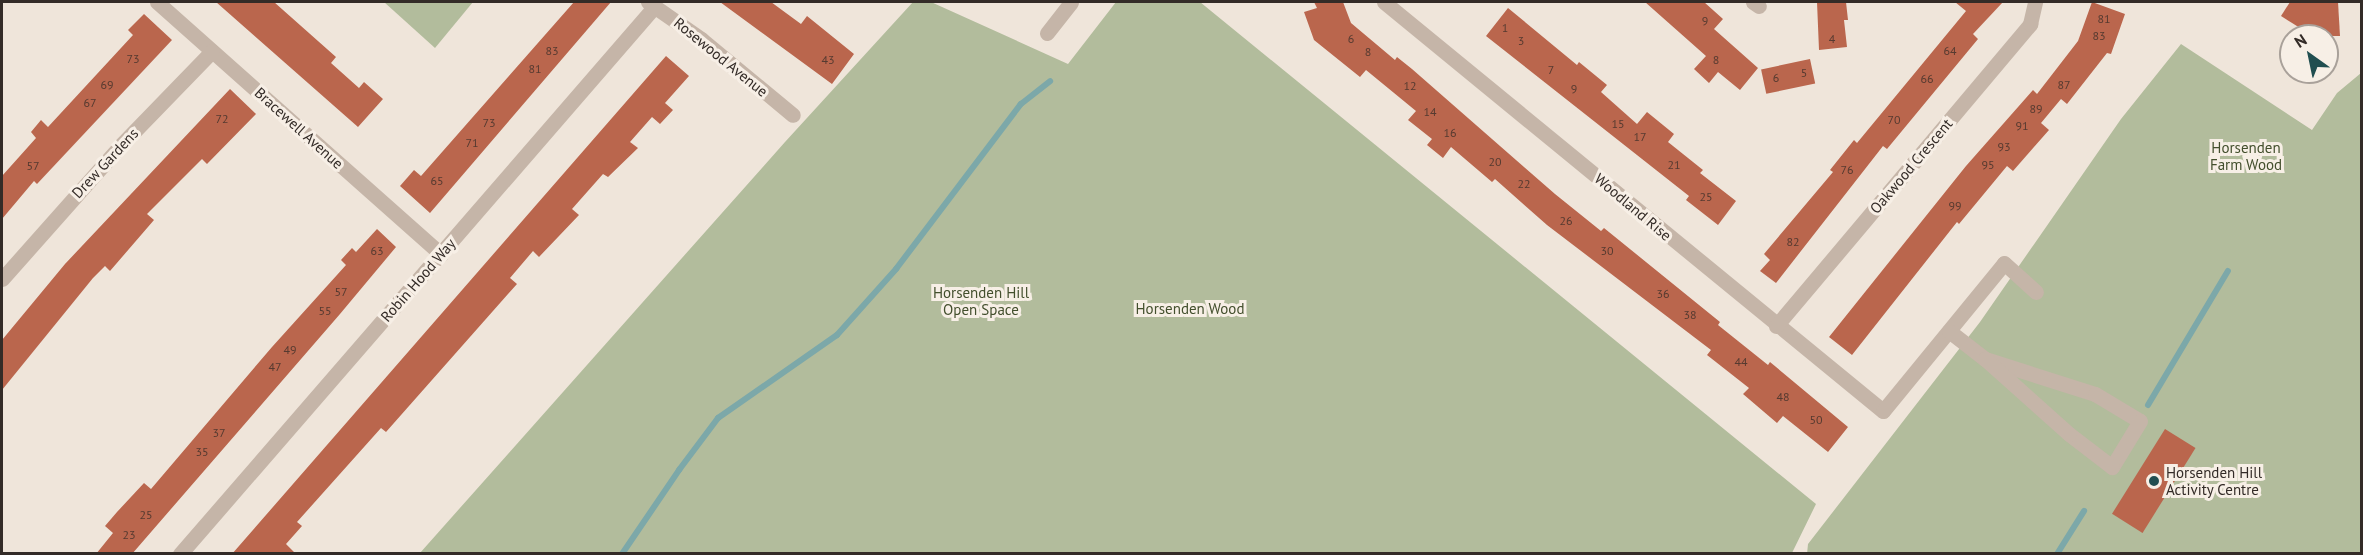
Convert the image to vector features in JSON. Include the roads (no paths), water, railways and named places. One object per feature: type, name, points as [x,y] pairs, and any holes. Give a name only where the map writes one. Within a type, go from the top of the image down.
[{"type":"street","name":"Bracewell Avenue","points":[[157,2],[441,254]]},
{"type":"street","points":[[1047,33],[1071,2]]},
{"type":"street","name":"Woodland Rise","points":[[1384,2],[1776,326],[1883,411],[1949,331]]},
{"type":"street","name":"Oakwood Crescent","points":[[1776,326],[2030,24],[2035,2]]},
{"type":"street","name":"Rosewood Avenue","points":[[652,4],[701,39],[793,115]]},
{"type":"street","name":"Robin Hood Way","points":[[180,554],[441,254],[652,4]]},
{"type":"street","name":"Drew Gardens","points":[[2,279],[120,146],[212,51]]},
{"type":"street","points":[[1985,359],[2095,394],[2140,422],[2112,467],[2069,434],[1985,359],[1949,331],[2004,263],[2036,292]]},
{"type":"waterway","points":[[622,554],[679,470],[718,418],[837,335],[896,269],[1021,104],[1050,81]]},
{"type":"waterway","points":[[2148,405],[2228,271]]},
{"type":"waterway","points":[[2057,554],[2084,511]]},
{"type":"place","name":"Horsenden Hill Activity Centre","points":[[2154,481]]},
{"type":"park label","name":"Horsenden Farm Wood","points":[[2246,156]]},
{"type":"park label","name":"Horsenden Hill Open Space","points":[[981,300]]},
{"type":"park label","name":"Horsenden Wood","points":[[1190,309]]}]
